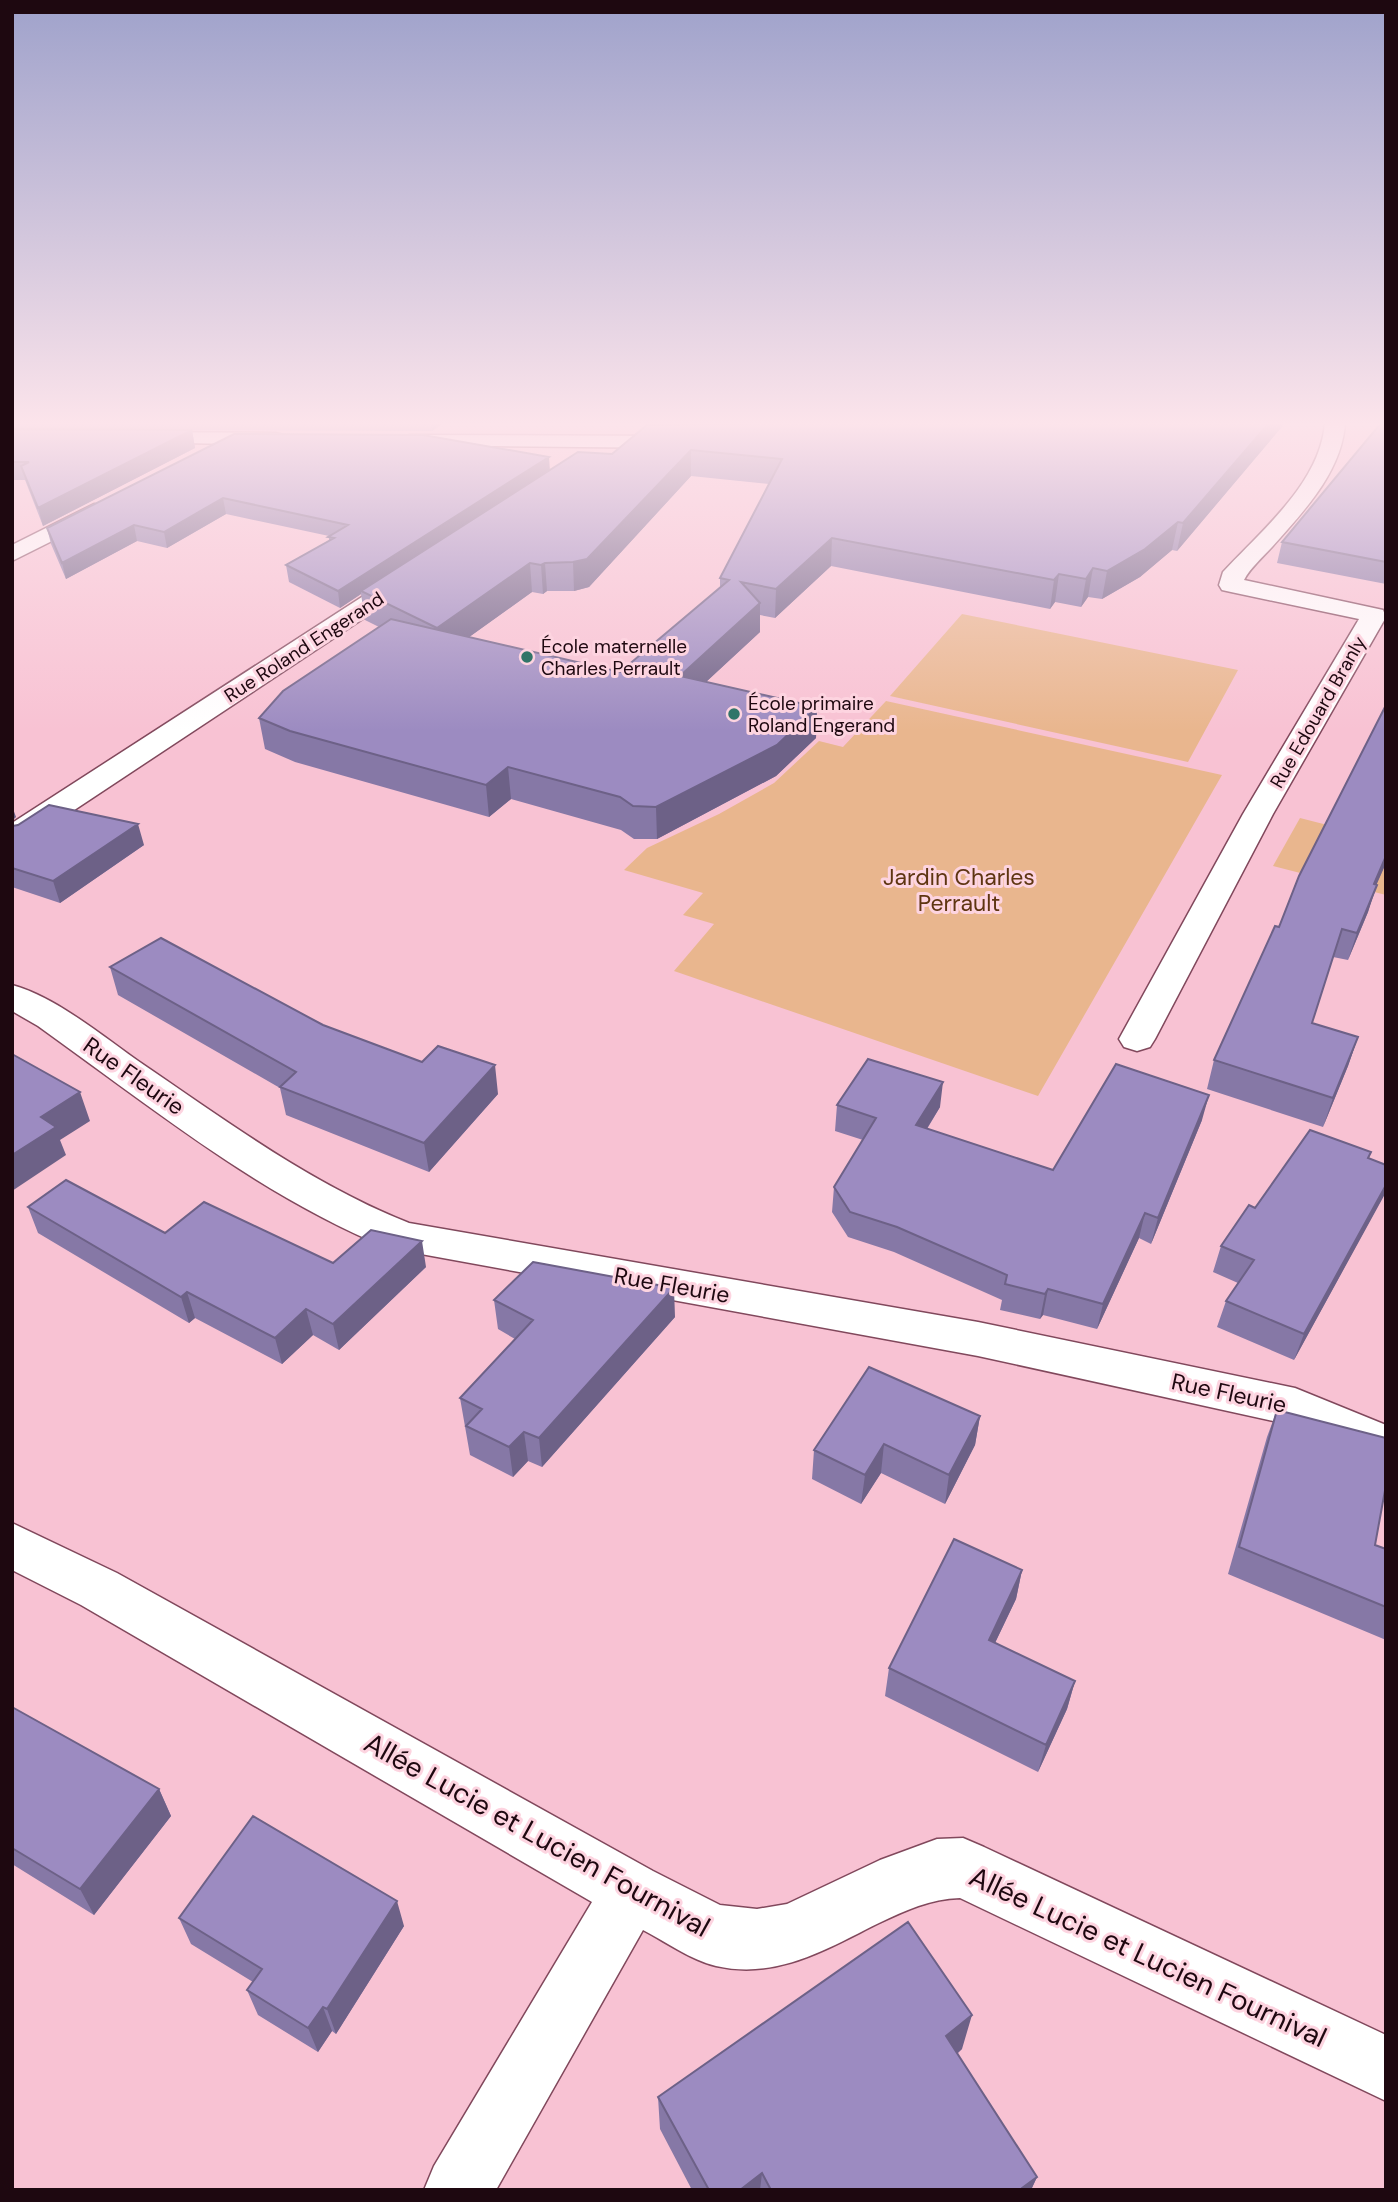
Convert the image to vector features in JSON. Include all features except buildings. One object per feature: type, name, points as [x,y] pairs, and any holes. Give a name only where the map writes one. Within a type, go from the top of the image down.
[{"type":"street","points":[[12,554],[67,526]]},
{"type":"street","name":"Rue Edouard Branly","points":[[1137,1039],[1258,814],[1380,616],[1231,585],[1232,577],[1276,526]]},
{"type":"street","name":"Rue Roland Engerand","points":[[12,836],[425,567]]},
{"type":"street","name":"Rue Fleurie","points":[[12,996],[51,1018],[244,1153],[353,1217],[403,1237],[978,1339],[1295,1407],[1386,1446]]},
{"type":"street","name":"Allée Lucie et Lucien Fournival","points":[[12,1545],[99,1589],[632,1892],[715,1935],[757,1940],[792,1934],[901,1881],[937,1869],[963,1868],[1386,2068]]},
{"type":"street","points":[[458,2190],[632,1892]]},
{"type":"green space","points":[[962,614],[1238,670],[1188,762],[890,696]]},
{"type":"green space","name":"Jardin Charles Perrault","points":[[886,701],[1222,775],[1038,1096],[674,971],[714,924],[683,915],[703,893],[624,870],[647,848],[719,814],[774,783],[819,741],[843,747]]},
{"type":"green space","points":[[1300,818],[1386,840],[1386,895],[1273,866]]},
{"type":"place","name":"École maternelle Charles Perrault","points":[[527,657]]},
{"type":"place","name":"École primaire Roland Engerand","points":[[734,714]]}]
